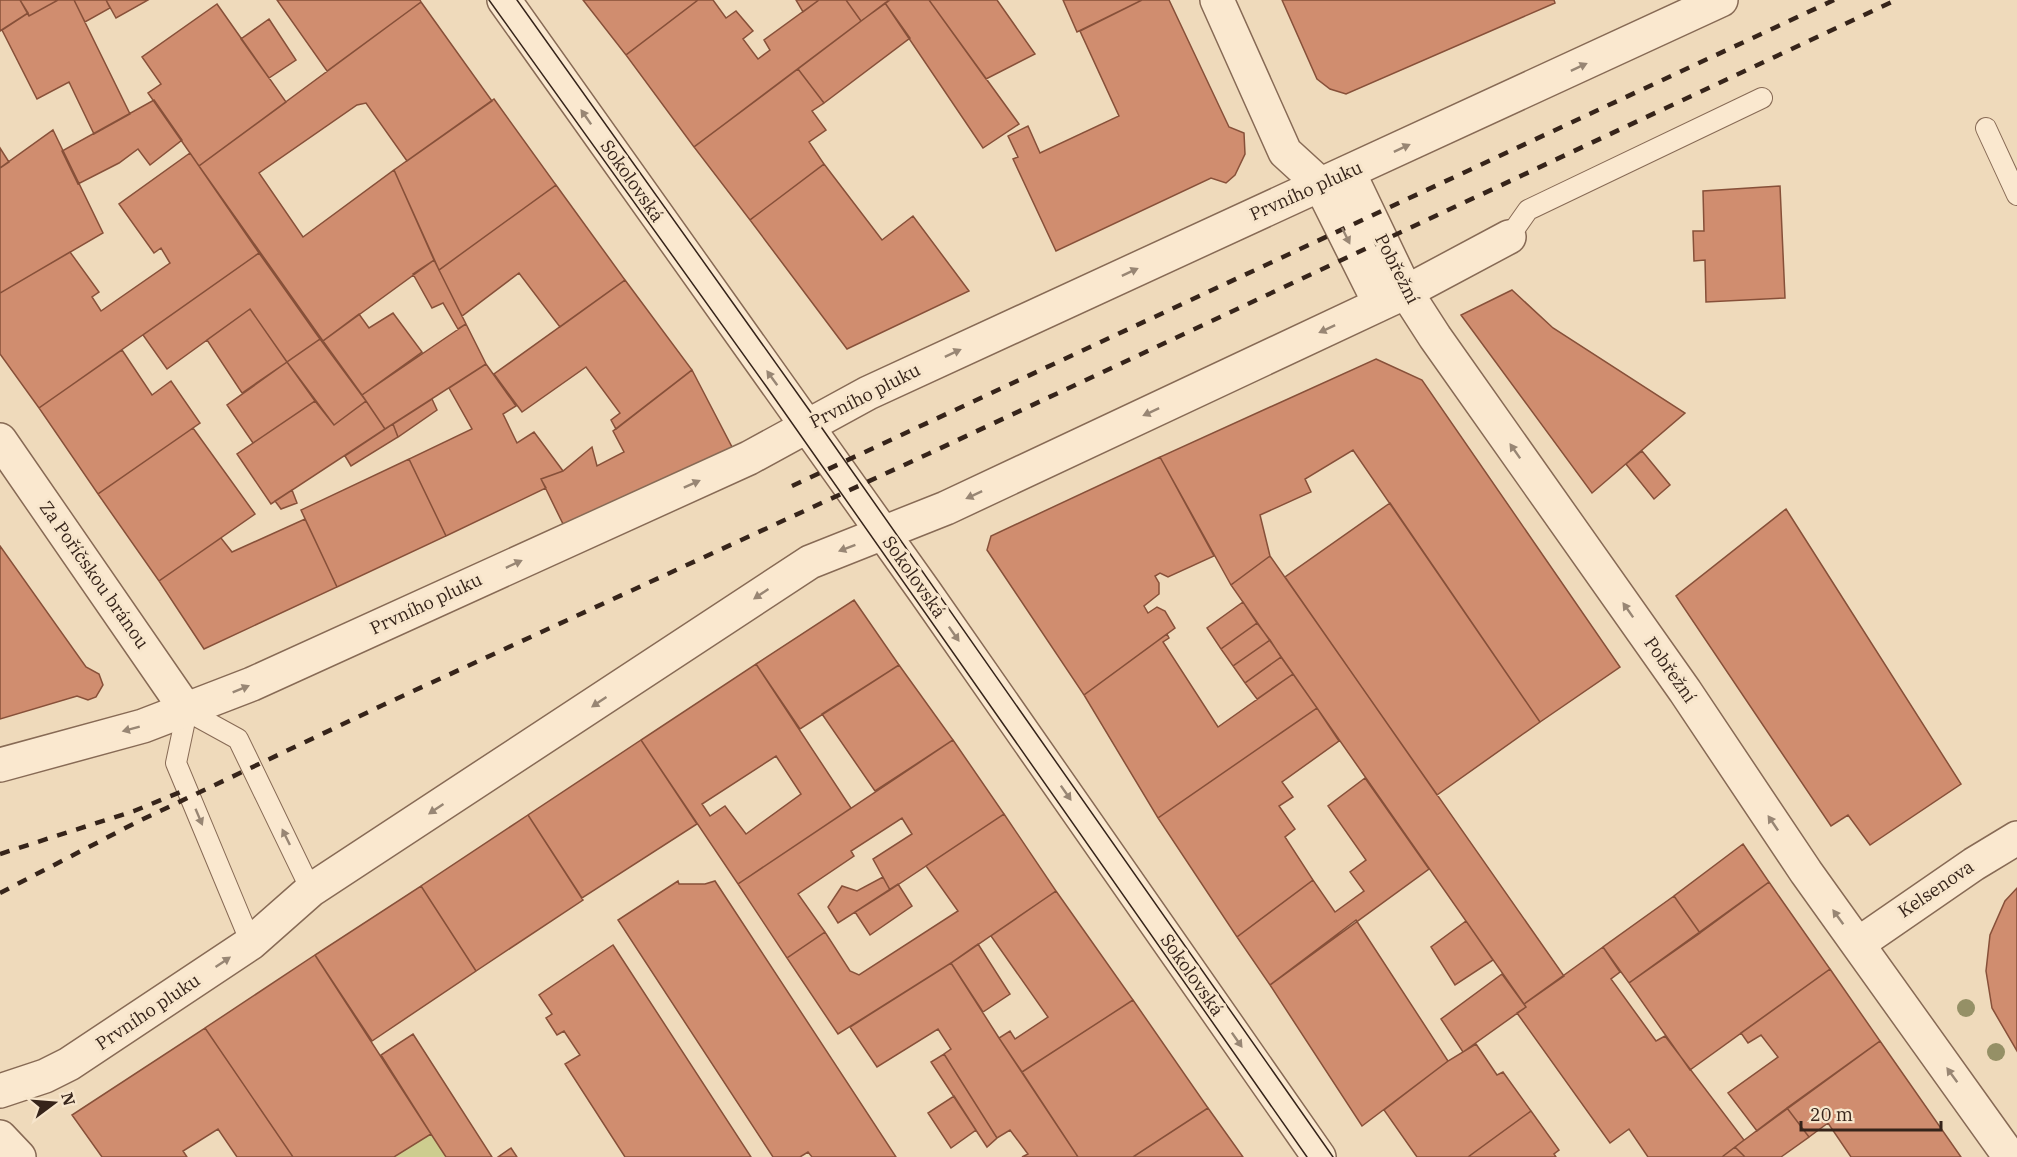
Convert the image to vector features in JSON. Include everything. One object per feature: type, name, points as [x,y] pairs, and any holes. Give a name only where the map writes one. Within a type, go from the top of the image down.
[{"type":"street","name":"Sokolovská","points":[[504,0],[884,534],[1319,1157]]},
{"type":"street","name":"Pobřežní","points":[[1217,0],[1286,152],[1335,178],[1393,298],[2010,1157]]},
{"type":"street","name":"Prvního pluku","points":[[0,765],[187,711],[252,684],[749,458],[868,393],[1720,0]]},
{"type":"street","name":"Prvního pluku","points":[[0,1090],[45,1076],[69,1064],[251,943],[311,890],[810,562],[946,508],[1393,298],[1509,237]]},
{"type":"street","name":"Za Poříčskou bránou","points":[[0,440],[187,711]]},
{"type":"street","name":"Kelsenova","points":[[1858,944],[1974,864],[2017,838]]},
{"type":"street","points":[[0,1137],[19,1157]]},
{"type":"lane","points":[[1509,237],[1528,210],[1762,98]]},
{"type":"lane","points":[[1986,128],[2017,195]]},
{"type":"lane","points":[[251,943],[176,763],[187,711],[238,739],[311,890]]},
{"type":"green space","points":[[431,1134],[446,1157],[394,1157]]},
{"type":"building","points":[[0,0],[20,0],[28,13],[0,31]]},
{"type":"building","points":[[20,0],[58,0],[29,16]]},
{"type":"building","points":[[58,0],[74,0],[130,114],[94,134],[69,82],[37,99],[2,30],[28,13],[29,16]]},
{"type":"building","points":[[74,0],[106,0],[110,8],[85,22]]},
{"type":"building","points":[[106,0],[148,0],[116,18]]},
{"type":"building","points":[[277,0],[420,0],[421,2],[327,71]]},
{"type":"building","points":[[583,0],[698,0],[626,55]]},
{"type":"building","points":[[698,0],[713,0],[726,18],[736,11],[753,31],[743,39],[758,59],[770,50],[764,40],[819,0],[846,0],[861,21],[694,147],[626,55]]},
{"type":"building","points":[[796,0],[819,0],[803,12]]},
{"type":"building","points":[[846,0],[890,0],[861,21]]},
{"type":"building","points":[[890,0],[929,0],[1019,124],[983,148],[885,3]]},
{"type":"building","points":[[929,0],[997,0],[1035,54],[986,79]]},
{"type":"building","points":[[1063,0],[1142,0],[1077,32]]},
{"type":"building","points":[[1142,0],[1169,0],[1229,127],[1244,133],[1245,154],[1235,175],[1226,183],[1211,178],[1056,251],[1013,159],[1018,157],[1008,136],[1028,126],[1040,153],[1119,116],[1080,31]]},
{"type":"building","points":[[1282,0],[1554,0],[1555,3],[1346,94],[1330,89],[1317,79]]},
{"type":"building","points":[[421,2],[492,101],[407,161],[366,103],[357,105],[259,173],[303,237],[394,170],[434,260],[323,341],[199,166]]},
{"type":"building","points":[[885,3],[910,38],[824,103],[798,69]]},
{"type":"building","points":[[217,4],[286,102],[199,166],[148,93],[161,84],[142,57]]},
{"type":"building","points":[[269,19],[296,60],[269,78],[241,39]]},
{"type":"building","points":[[798,69],[824,103],[812,111],[826,130],[809,142],[824,164],[750,220],[694,147]]},
{"type":"building","points":[[494,99],[556,185],[439,270],[394,170]]},
{"type":"building","points":[[154,100],[182,140],[150,165],[138,149],[119,163],[78,184],[62,151]]},
{"type":"building","points":[[53,130],[103,233],[0,293],[0,168]]},
{"type":"building","points":[[0,148],[9,162],[0,168]]},
{"type":"building","points":[[190,153],[259,253],[39,408],[0,354],[0,293],[70,252],[99,292],[92,297],[101,311],[170,263],[161,248],[154,253],[119,204]]},
{"type":"building","points":[[824,164],[882,240],[913,216],[969,291],[847,349],[750,220]]},
{"type":"building","points":[[556,185],[625,280],[560,327],[519,273],[462,316],[439,270]]},
{"type":"building","points":[[1780,186],[1785,298],[1706,302],[1705,260],[1694,261],[1693,231],[1704,231],[1703,191]]},
{"type":"building","points":[[259,253],[320,339],[287,362],[250,309],[167,369],[143,335]]},
{"type":"building","points":[[434,260],[466,324],[458,329],[443,303],[432,308],[413,274]]},
{"type":"building","points":[[625,280],[692,370],[616,429],[611,420],[620,413],[586,367],[522,412],[494,374]]},
{"type":"building","points":[[1512,290],[1553,328],[1685,413],[1592,493],[1461,315]]},
{"type":"building","points":[[250,309],[287,362],[242,393],[207,340]]},
{"type":"building","points":[[393,313],[422,352],[362,395],[323,341],[359,314],[369,328]]},
{"type":"building","points":[[466,324],[486,364],[385,429],[362,395]]},
{"type":"building","points":[[320,339],[366,401],[334,425],[287,362]]},
{"type":"building","points":[[122,350],[152,395],[171,381],[200,423],[98,494],[39,408]]},
{"type":"building","points":[[1376,359],[1422,380],[1620,667],[1540,722],[1353,450],[1305,479],[1311,492],[1260,515],[1270,556],[1231,585],[1160,457]]},
{"type":"building","points":[[287,362],[315,401],[253,443],[227,405]]},
{"type":"building","points":[[486,364],[516,406],[503,414],[517,443],[534,432],[563,471],[541,479],[546,488],[446,536],[409,459],[472,429],[449,388]]},
{"type":"building","points":[[692,370],[733,449],[565,528],[541,479],[563,471],[592,447],[597,466],[624,452],[613,431]]},
{"type":"building","points":[[432,399],[437,410],[398,437],[393,424]]},
{"type":"building","points":[[315,401],[334,425],[366,401],[385,429],[271,504],[237,454]]},
{"type":"building","points":[[393,424],[398,437],[351,466],[345,456]]},
{"type":"building","points":[[193,428],[255,514],[159,581],[98,494]]},
{"type":"building","points":[[1642,451],[1670,485],[1654,499],[1626,464]]},
{"type":"building","points":[[1160,457],[1214,556],[1168,577],[1160,573],[1155,576],[1159,583],[1159,594],[1144,606],[1148,613],[1157,607],[1165,611],[1175,628],[1084,695],[987,550],[991,536]]},
{"type":"building","points":[[409,459],[446,536],[337,587],[301,510]]},
{"type":"building","points":[[292,490],[297,503],[281,509],[275,501]]},
{"type":"building","points":[[1390,503],[1540,722],[1437,795],[1285,577]]},
{"type":"building","points":[[1786,509],[1961,784],[1870,845],[1848,815],[1831,826],[1676,596]]},
{"type":"building","points":[[305,519],[337,587],[204,649],[159,581],[221,538],[232,552]]},
{"type":"building","points":[[0,546],[86,667],[99,674],[103,685],[96,697],[88,700],[77,696],[0,719]]},
{"type":"building","points":[[1270,556],[1564,976],[1524,1004],[1231,585]]},
{"type":"building","points":[[854,600],[899,665],[800,729],[756,664]]},
{"type":"building","points":[[1243,602],[1257,623],[1221,649],[1207,628]]},
{"type":"building","points":[[1257,623],[1270,640],[1233,666],[1221,649]]},
{"type":"building","points":[[1167,634],[1169,638],[1163,642],[1218,727],[1293,674],[1317,708],[1158,818],[1084,695]]},
{"type":"building","points":[[1270,640],[1281,657],[1245,683],[1233,666]]},
{"type":"building","points":[[1281,657],[1293,674],[1257,699],[1245,683]]},
{"type":"building","points":[[756,664],[851,808],[738,884],[641,740]],"holes":[[[776,756],[801,794],[746,834],[725,806],[710,816],[702,804]]]},
{"type":"building","points":[[899,665],[953,740],[875,791],[822,714]]},
{"type":"building","points":[[1317,708],[1339,741],[1282,782],[1293,797],[1279,806],[1295,829],[1285,837],[1313,880],[1237,937],[1158,818]]},
{"type":"building","points":[[641,740],[697,824],[582,898],[528,815]]},
{"type":"building","points":[[953,740],[1004,814],[890,890],[873,859],[912,834],[902,818],[851,851],[854,856],[798,894],[825,932],[787,958],[738,884]]},
{"type":"building","points":[[1365,778],[1429,869],[1270,985],[1237,937],[1313,880],[1335,912],[1364,891],[1350,872],[1366,860],[1328,806]]},
{"type":"building","points":[[1004,814],[1056,891],[951,963],[838,1034],[787,958],[825,932],[850,971],[859,975],[958,911],[926,866]]},
{"type":"building","points":[[528,815],[583,900],[476,971],[421,886]]},
{"type":"building","points":[[1743,844],[1769,882],[1700,933],[1674,896]]},
{"type":"building","points":[[883,877],[890,890],[838,923],[828,907],[842,886],[857,891]]},
{"type":"building","points":[[678,881],[679,884],[705,884],[715,881],[896,1157],[812,1157],[808,1152],[800,1157],[773,1157],[618,920]]},
{"type":"building","points":[[1769,882],[1830,969],[1690,1070],[1629,983]]},
{"type":"building","points":[[898,884],[912,906],[870,935],[855,912]]},
{"type":"building","points":[[421,886],[476,971],[372,1041],[315,955]]},
{"type":"building","points":[[2017,888],[2017,1051],[1992,1008],[1986,971],[1990,935],[2005,901]]},
{"type":"building","points":[[1056,891],[1133,1000],[1022,1072],[999,1038],[1010,1031],[1015,1039],[1048,1017],[991,936]]},
{"type":"building","points":[[1674,896],[1700,933],[1629,983],[1603,947]]},
{"type":"building","points":[[1356,920],[1448,1061],[1362,1126],[1270,985]]},
{"type":"building","points":[[1466,921],[1493,960],[1455,985],[1431,947]]},
{"type":"building","points":[[978,944],[1010,994],[983,1012],[951,963]]},
{"type":"building","points":[[613,945],[751,1157],[625,1157],[565,1064],[580,1055],[564,1031],[557,1035],[546,1018],[552,1014],[539,995]]},
{"type":"building","points":[[1603,947],[1620,972],[1611,979],[1656,1041],[1665,1036],[1744,1140],[1722,1157],[1648,1157],[1629,1129],[1610,1143],[1517,1013],[1526,1007],[1524,1004]]},
{"type":"building","points":[[315,955],[431,1134],[394,1157],[293,1157],[205,1028]]},
{"type":"building","points":[[951,963],[1078,1157],[1022,1157],[1028,1154],[1010,1130],[997,1138],[944,1054],[951,1049],[938,1029],[877,1067],[850,1027]]},
{"type":"building","points":[[1830,969],[1880,1041],[1757,1131],[1728,1093],[1778,1057],[1761,1035],[1748,1043],[1741,1033]]},
{"type":"building","points":[[1502,974],[1526,1007],[1463,1052],[1441,1019]]},
{"type":"building","points":[[1133,1000],[1208,1108],[1133,1157],[1078,1157],[1022,1072]]},
{"type":"building","points":[[205,1028],[293,1157],[237,1157],[218,1129],[183,1151],[187,1157],[102,1157],[72,1115]]},
{"type":"building","points":[[413,1034],[492,1157],[446,1157],[431,1134],[381,1055]]},
{"type":"building","points":[[1880,1041],[1961,1157],[1851,1157],[1828,1123],[1809,1137],[1787,1108]]},
{"type":"building","points":[[1476,1044],[1497,1075],[1503,1072],[1531,1111],[1468,1157],[1417,1157],[1384,1110],[1448,1061]]},
{"type":"building","points":[[944,1054],[997,1138],[987,1147],[931,1062]]},
{"type":"building","points":[[954,1096],[976,1130],[951,1148],[928,1113]]},
{"type":"building","points":[[1208,1108],[1243,1157],[1133,1157]]},
{"type":"building","points":[[1787,1108],[1809,1137],[1781,1157],[1745,1157],[1735,1147]]},
{"type":"building","points":[[1531,1111],[1559,1150],[1554,1154],[1556,1157],[1468,1157]]},
{"type":"building","points":[[1735,1147],[1745,1157],[1722,1157]]},
{"type":"building","points":[[511,1148],[517,1157],[498,1157]]},
{"type":"tram line","points":[[489,0],[766,386],[1307,1157]]},
{"type":"tram line","points":[[517,0],[817,421],[1333,1157]]},
{"type":"railway","points":[[792,486],[1834,0]]},
{"type":"railway","points":[[0,893],[137,822],[383,705],[928,454],[1896,0]]},
{"type":"railway","points":[[0,854],[134,811],[183,791]]}]
